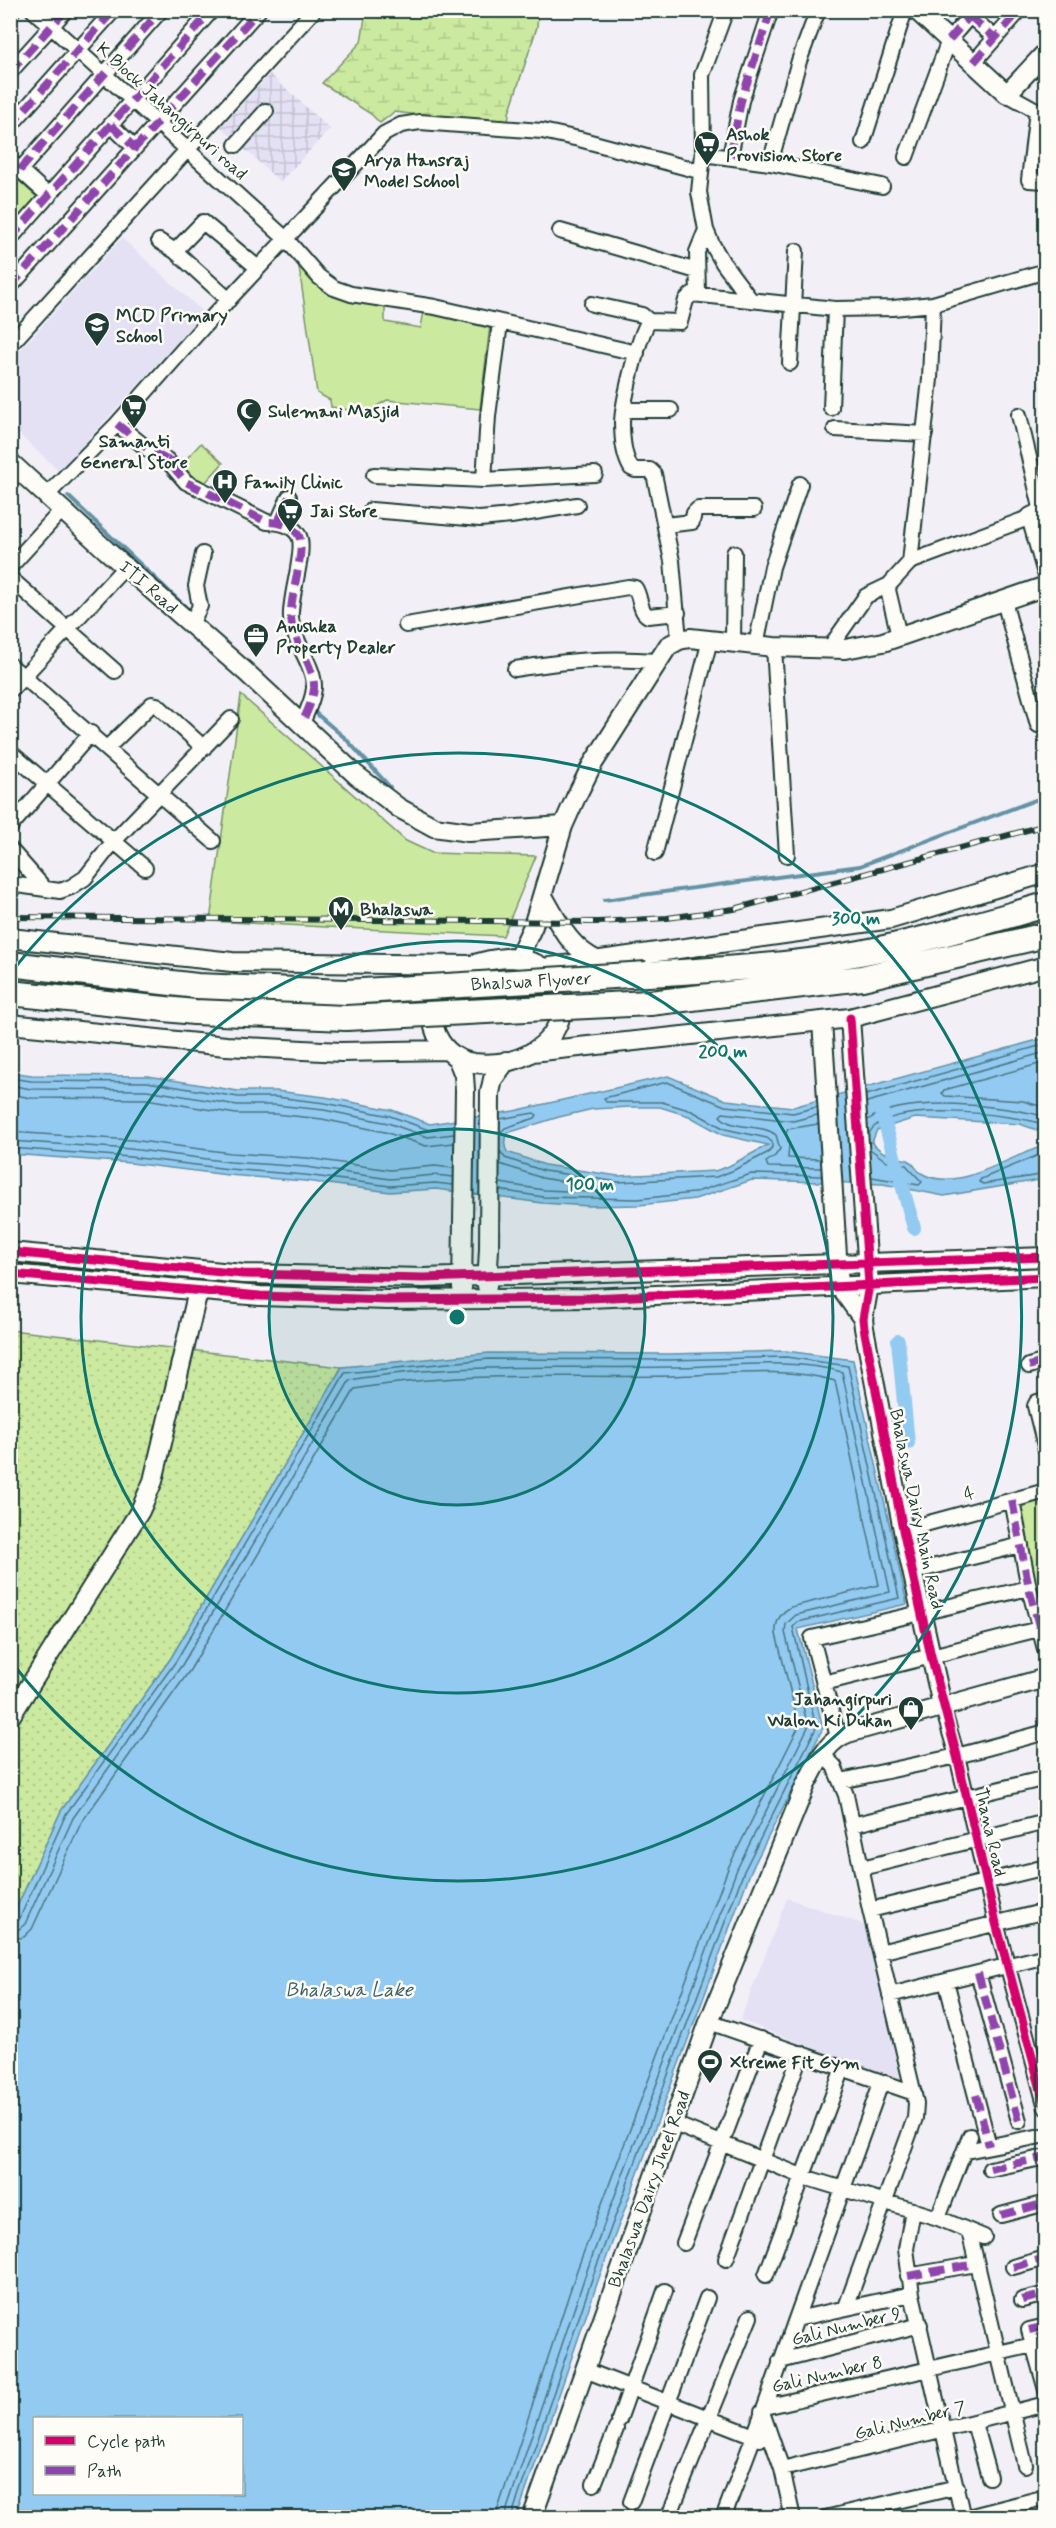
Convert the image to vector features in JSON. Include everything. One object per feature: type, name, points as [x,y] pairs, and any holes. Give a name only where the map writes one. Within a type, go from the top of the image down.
[{"type":"highway","name":"Bhalswa Flyover","points":[[10,964],[197,986],[346,992],[755,968],[861,953],[976,925],[1046,904]]},
{"type":"highway","name":"Bhalswa Flyover","points":[[10,993],[194,1012],[346,1018],[650,1003],[862,978],[1046,935]]},
{"type":"street","name":"K Block Jahangirpuri road","points":[[33,10],[286,239],[319,277],[334,288],[351,294],[435,307],[637,353]]},
{"type":"street","points":[[10,72],[66,10]]},
{"type":"street","points":[[10,126],[114,10]]},
{"type":"street","points":[[49,196],[15,165],[104,75],[161,10]]},
{"type":"street","points":[[10,239],[212,10]]},
{"type":"street","points":[[10,287],[259,10]]},
{"type":"street","points":[[10,345],[314,10]]},
{"type":"street","points":[[726,10],[702,75],[703,154],[699,171],[699,192],[706,230],[723,263],[750,299]]},
{"type":"street","points":[[730,157],[741,101],[771,10]]},
{"type":"street","points":[[770,163],[799,61],[818,10]]},
{"type":"street","points":[[974,62],[1020,10]]},
{"type":"street","points":[[863,142],[918,12],[1007,94],[1041,112],[1029,180],[1046,181]]},
{"type":"street","points":[[906,157],[949,40],[973,13],[995,38]]},
{"type":"street","points":[[1007,94],[1046,52]]},
{"type":"street","points":[[236,145],[266,111]]},
{"type":"street","points":[[46,495],[117,424],[258,268],[384,134],[401,125],[420,122],[536,130],[699,171]]},
{"type":"street","points":[[111,125],[135,148]]},
{"type":"street","points":[[703,154],[770,163],[882,186]]},
{"type":"street","points":[[175,251],[203,222],[258,268]]},
{"type":"street","points":[[698,294],[697,252],[706,230]]},
{"type":"street","points":[[560,231],[696,271]]},
{"type":"street","points":[[159,241],[175,251],[229,300]]},
{"type":"street","points":[[790,363],[796,251]]},
{"type":"street","points":[[592,304],[642,315],[650,321],[681,322],[686,300],[692,294],[835,309],[893,308],[933,304],[1046,271]]},
{"type":"street","points":[[910,562],[925,434],[933,337],[933,304]]},
{"type":"street","points":[[831,408],[835,309]]},
{"type":"street","points":[[650,321],[637,353],[624,410],[623,437],[627,463],[635,470],[652,471],[665,525],[678,613],[679,640]]},
{"type":"street","points":[[484,480],[488,416],[500,323]]},
{"type":"street","points":[[624,410],[671,410]]},
{"type":"street","points":[[1019,415],[1039,513],[1046,570]]},
{"type":"street","points":[[117,424],[150,451],[167,460],[187,465]]},
{"type":"street","points":[[835,429],[925,434]]},
{"type":"street","points":[[167,460],[186,482],[267,522],[278,522],[292,528],[299,535],[301,544],[291,619],[296,638],[314,680],[314,689],[296,717]]},
{"type":"street","name":"ITI Road","points":[[10,462],[125,567],[296,717],[365,782],[399,808],[434,827],[469,832],[563,826]]},
{"type":"street","points":[[374,475],[484,480],[595,474]]},
{"type":"street","points":[[787,855],[765,646],[772,567],[800,484]]},
{"type":"street","points":[[278,522],[289,497]]},
{"type":"street","points":[[371,510],[480,519],[512,516],[577,504]]},
{"type":"street","points":[[665,525],[693,522],[694,513],[698,509],[754,509]]},
{"type":"street","points":[[10,567],[62,510]]},
{"type":"street","points":[[828,650],[867,596],[890,585],[910,562],[1039,513]]},
{"type":"street","points":[[733,642],[734,553]]},
{"type":"street","points":[[191,624],[200,606],[196,586],[203,554]]},
{"type":"street","points":[[10,691],[125,567]]},
{"type":"street","points":[[10,578],[115,671]]},
{"type":"street","points":[[890,585],[888,594],[898,636]]},
{"type":"street","points":[[518,958],[533,926],[563,826],[592,765],[668,646],[679,640],[690,638],[828,650],[867,646],[1046,586]]},
{"type":"street","points":[[406,625],[628,587],[634,588],[639,594],[645,614],[648,616],[678,613]]},
{"type":"street","points":[[1004,601],[1038,725]]},
{"type":"street","points":[[655,853],[710,640]]},
{"type":"street","points":[[515,669],[590,659],[657,661]]},
{"type":"street","points":[[10,665],[213,841]]},
{"type":"street","points":[[107,748],[152,704],[156,705],[204,748]]},
{"type":"street","points":[[10,884],[60,891],[85,878],[114,841],[231,719]]},
{"type":"street","points":[[10,827],[91,734]]},
{"type":"street","points":[[10,752],[145,868]]},
{"type":"street","points":[[10,849],[45,889]]},
{"type":"street","points":[[544,968],[891,919],[1046,873]]},
{"type":"street","points":[[543,896],[569,941],[585,955],[597,961]]},
{"type":"street","points":[[10,938],[232,962],[470,965],[494,959],[518,958],[532,961],[544,968],[559,988],[562,1014],[552,1037],[532,1052]]},
{"type":"street","points":[[462,1300],[464,1075],[433,1027],[434,1000],[449,977],[470,965]]},
{"type":"street","points":[[10,1024],[225,1046],[452,1055],[490,1063],[506,1061],[532,1052],[850,1018],[1046,966]]},
{"type":"street","points":[[850,1018],[869,1285],[863,1319]]},
{"type":"street","points":[[822,1021],[839,1286],[863,1319]]},
{"type":"street","points":[[486,1299],[489,1249],[490,1093],[493,1079],[506,1061]]},
{"type":"street","points":[[10,1252],[243,1274],[424,1278],[837,1266],[1046,1257]]},
{"type":"street","points":[[10,1274],[198,1291],[387,1300],[590,1298],[1046,1277]]},
{"type":"street","points":[[10,1717],[140,1511],[149,1491],[198,1291]]},
{"type":"street","name":"Bhalaswa Dairy Main Road","points":[[863,1319],[903,1530],[942,1705]]},
{"type":"street","points":[[1029,1366],[1046,1361]]},
{"type":"street","points":[[1040,1403],[1045,1449]]},
{"type":"street","name":"4","points":[[903,1530],[1046,1491]]},
{"type":"street","points":[[1012,1500],[1029,1588],[1046,1653]]},
{"type":"street","points":[[912,1572],[1021,1545]]},
{"type":"street","points":[[1029,1588],[812,1638],[838,1737],[942,1705],[1046,1678]]},
{"type":"street","points":[[824,1683],[1040,1629]]},
{"type":"street","name":"Thana Road","points":[[942,1705],[957,1756],[985,1881],[1046,2108]]},
{"type":"street","points":[[842,1781],[957,1756],[1046,1732]]},
{"type":"street","name":"Bhalaswa Dairy Jheel Road","points":[[532,2517],[709,2022],[801,1794],[822,1754],[838,1737]]},
{"type":"street","points":[[822,1754],[834,1766],[842,1781],[916,2103],[915,2118],[846,2307]]},
{"type":"street","points":[[852,1825],[1046,1778]]},
{"type":"street","points":[[862,1868],[1046,1822]]},
{"type":"street","points":[[870,1910],[1046,1867]]},
{"type":"street","points":[[880,1952],[1046,1911]]},
{"type":"street","points":[[890,1995],[1046,1956]]},
{"type":"street","points":[[978,1973],[1019,2121]]},
{"type":"street","points":[[946,1981],[989,2146]]},
{"type":"street","points":[[709,2022],[914,2093]]},
{"type":"street","points":[[684,2243],[761,2039]]},
{"type":"street","points":[[726,2259],[801,2054]]},
{"type":"street","points":[[766,2275],[843,2068]]},
{"type":"street","points":[[793,2517],[782,2469],[763,2409],[881,2083]]},
{"type":"street","points":[[672,2123],[804,2177],[938,2218],[984,2237]]},
{"type":"street","points":[[966,2151],[1046,2135]]},
{"type":"street","points":[[938,2218],[970,2136]]},
{"type":"street","points":[[990,2169],[1046,2157]]},
{"type":"street","points":[[1001,2215],[1046,2203]]},
{"type":"street","points":[[913,2210],[906,2249],[908,2276],[964,2517],[1046,2497]]},
{"type":"street","points":[[969,2231],[1025,2465]]},
{"type":"street","points":[[1013,2267],[1046,2258]]},
{"type":"street","points":[[908,2276],[976,2264]]},
{"type":"street","points":[[594,2484],[632,2388],[665,2291]]},
{"type":"street","points":[[796,2319],[912,2294]]},
{"type":"street","points":[[1022,2300],[1046,2294]]},
{"type":"street","points":[[631,2502],[707,2298]]},
{"type":"street","points":[[669,2516],[750,2317]]},
{"type":"street","name":"Gali Number 9","points":[[780,2361],[920,2325]]},
{"type":"street","points":[[1046,2326],[1029,2330],[1046,2390]]},
{"type":"street","name":"Gali Number 8","points":[[723,2517],[763,2409],[1033,2345]]},
{"type":"street","points":[[585,2370],[774,2445]]},
{"type":"street","name":"Gali Number 7","points":[[782,2469],[1046,2404]]},
{"type":"street","points":[[974,2423],[988,2477]]},
{"type":"street","points":[[825,2517],[957,2487]]},
{"type":"shaded area","points":[[270,74],[330,129],[280,182],[221,127]]},
{"type":"shaded area","name":"MCD Primary School","points":[[122,238],[204,313],[59,471],[11,427],[11,360]]},
{"type":"shaded area","points":[[787,1898],[865,1925],[901,2082],[740,2020]]},
{"type":"green space","points":[[366,11],[538,11],[537,27],[509,113],[508,125],[394,112],[380,123],[371,114],[322,83],[361,42]]},
{"type":"green space","points":[[11,174],[38,198],[11,228]]},
{"type":"green space","points":[[298,260],[333,294],[385,302],[385,322],[421,328],[424,310],[490,325],[480,409],[387,400],[377,406],[373,414],[331,407],[330,400],[317,393]]},
{"type":"green space","points":[[201,443],[223,463],[203,485],[179,467]]},
{"type":"green space","points":[[241,695],[406,841],[432,853],[536,856],[503,936],[210,921]]},
{"type":"green space","points":[[10,1330],[342,1367],[171,1658],[61,1811],[11,1920]]},
{"type":"green space","points":[[1045,1497],[1045,1636],[1016,1505]]},
{"type":"water","points":[[1045,1038],[1045,1133],[1020,1124],[915,1118],[877,1130],[872,1142],[884,1153],[910,1161],[921,1173],[936,1178],[951,1179],[984,1171],[1045,1146],[1045,1179],[944,1196],[883,1184],[752,1180],[695,1199],[639,1205],[589,1206],[542,1203],[436,1189],[390,1192],[130,1163],[11,1154],[10,1072],[32,1075],[148,1076],[238,1091],[276,1091],[325,1097],[392,1110],[430,1124],[514,1111],[668,1076],[726,1100],[793,1107]],"holes":[[[660,1107],[689,1116],[723,1135],[768,1145],[715,1171],[618,1176],[545,1165],[507,1152],[505,1147],[507,1133],[559,1117],[593,1109]]]},
{"type":"water","name":"Bhalaswa Lake","points":[[786,1351],[853,1360],[907,1604],[798,1629],[823,1728],[750,1873],[599,2278],[517,2517],[11,2517],[11,1920],[61,1811],[171,1658],[342,1367],[489,1353],[669,1354]]},
{"type":"waterway","points":[[68,496],[192,613]]},
{"type":"waterway","points":[[312,710],[345,738],[390,787]]},
{"type":"waterway","points":[[604,900],[860,866],[1046,796]]},
{"type":"waterway","points":[[881,1109],[914,1228]]},
{"type":"waterway","points":[[898,1341],[908,1443]]},
{"type":"railway","points":[[10,917],[599,922],[667,918],[734,909],[1046,825]]},
{"type":"marked path","points":[[10,72],[66,10]]},
{"type":"marked path","points":[[10,126],[114,10]]},
{"type":"marked path","points":[[20,170],[161,10]]},
{"type":"marked path","points":[[10,239],[212,10]]},
{"type":"marked path","points":[[10,287],[259,10]]},
{"type":"marked path","points":[[730,157],[741,101],[771,10]]},
{"type":"marked path","points":[[922,16],[928,10]]},
{"type":"marked path","points":[[949,40],[975,10]]},
{"type":"marked path","points":[[974,62],[1020,10]]},
{"type":"marked path","points":[[970,16],[995,38]]},
{"type":"marked path","points":[[111,125],[135,148]]},
{"type":"marked path","points":[[117,424],[150,451],[167,460],[186,482],[267,522],[289,527],[299,536],[301,543],[291,618],[311,671],[314,688],[302,723]]},
{"type":"marked path","points":[[167,460],[187,465]]},
{"type":"marked path","points":[[278,522],[289,497]]},
{"type":"marked path","points":[[1029,1366],[1046,1361]]},
{"type":"marked path","points":[[1012,1500],[1029,1588],[1046,1653]]},
{"type":"marked path","points":[[978,1973],[1019,2121]]},
{"type":"marked path","points":[[976,2095],[989,2146]]},
{"type":"marked path","points":[[990,2169],[1046,2157]]},
{"type":"marked path","points":[[1001,2215],[1046,2203]]},
{"type":"marked path","points":[[1013,2267],[1046,2258]]},
{"type":"marked path","points":[[908,2276],[976,2264]]},
{"type":"marked path","points":[[1022,2300],[1046,2294]]},
{"type":"marked path","points":[[1029,2330],[1046,2326]]},
{"type":"cycle path","points":[[850,1018],[869,1285],[863,1319],[864,1328],[903,1530],[931,1656],[996,1923],[1046,2108]]},
{"type":"cycle path","points":[[10,1252],[243,1274],[424,1278],[1046,1257]]},
{"type":"cycle path","points":[[10,1274],[260,1296],[387,1300],[590,1298],[1046,1277]]},
{"type":"place","name":"Ashok Provision Store","points":[[707,167]]},
{"type":"place","name":"Arya Hansraj Model School","points":[[344,193]]},
{"type":"place","name":"MCD Primary School","points":[[97,348]]},
{"type":"place","name":"Samanti General Store","points":[[134,430]]},
{"type":"place","name":"Sulemani Masjid","points":[[249,434]]},
{"type":"place","name":"Family Clinic","points":[[225,505]]},
{"type":"place","name":"Jai Store","points":[[290,534]]},
{"type":"place","name":"Anushka Property Dealer","points":[[256,659]]},
{"type":"place","name":"Bhalaswa","points":[[341,932]]},
{"type":"place","name":"Jahangirpuri Walon Ki Dukan","points":[[911,1732]]},
{"type":"place","name":"Xtreme Fit Gym","points":[[710,2085]]}]
